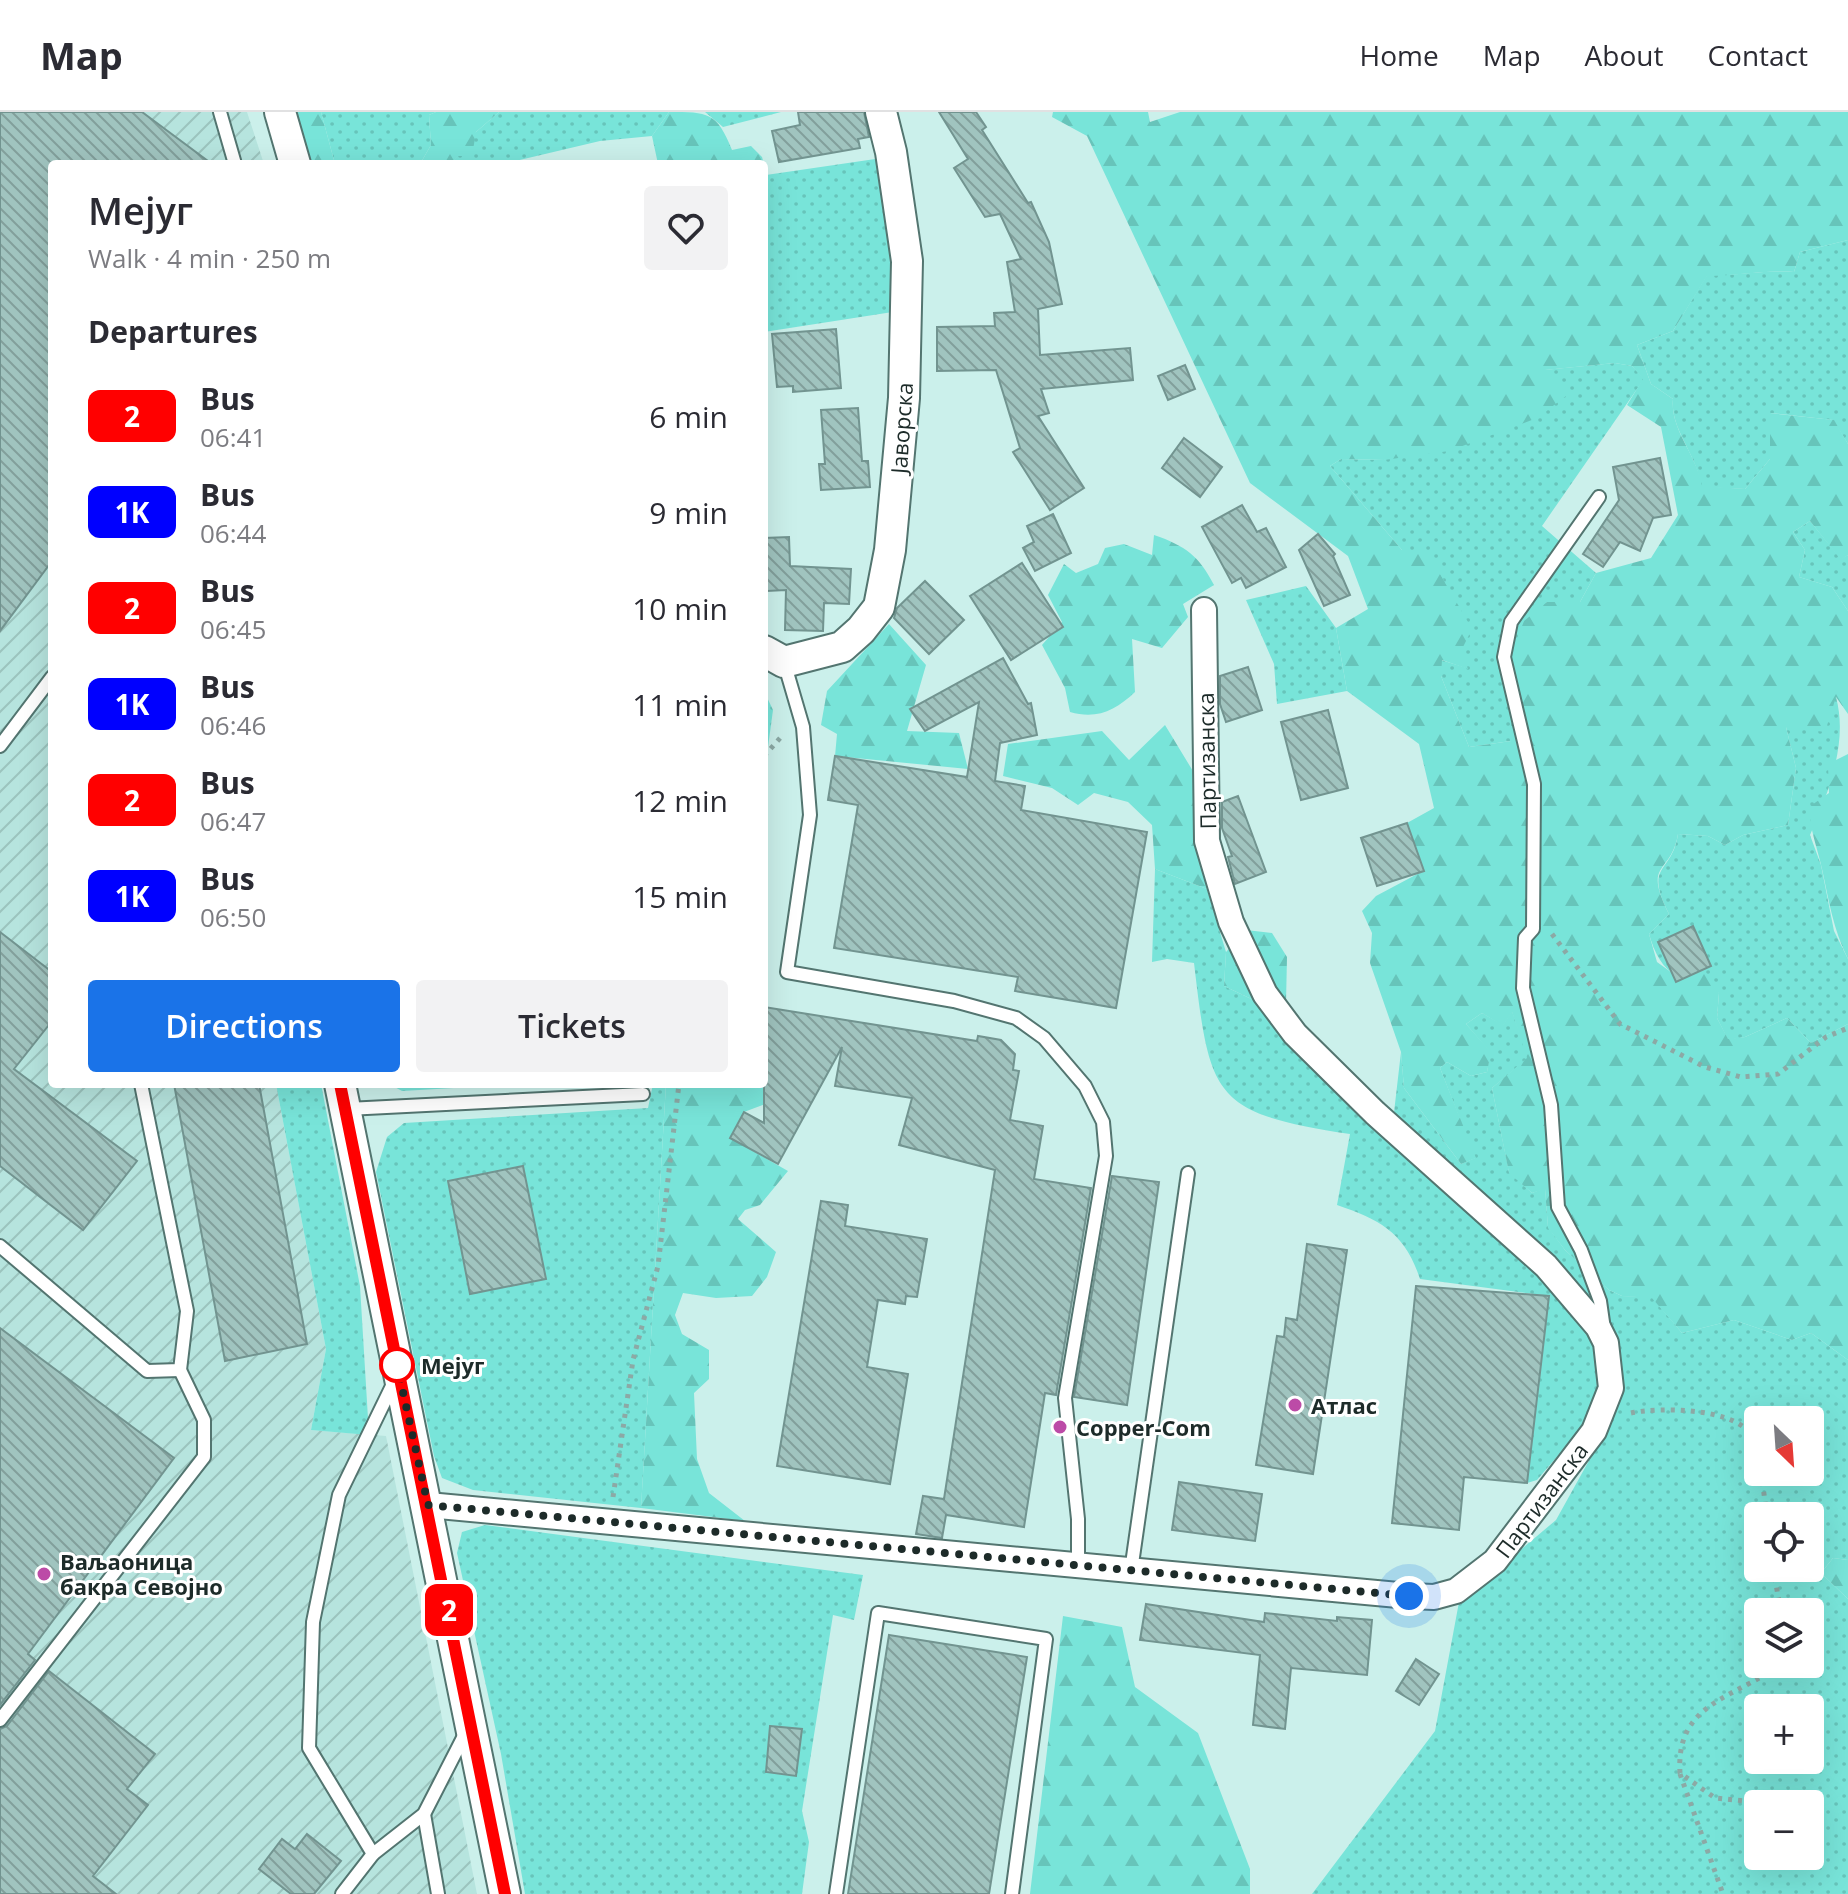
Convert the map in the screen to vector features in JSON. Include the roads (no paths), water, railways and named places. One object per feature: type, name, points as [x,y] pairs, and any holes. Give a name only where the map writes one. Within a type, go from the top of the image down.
[{"type":"street","points":[[280,112],[294,160]]},
{"type":"street","name":"Јаворска","points":[[774,656],[842,647],[861,630],[879,607],[890,550],[904,398],[907,261],[891,152],[881,112]]},
{"type":"street","name":"Партизанска","points":[[428,1505],[1409,1596],[1434,1597],[1456,1591],[1495,1561],[1594,1431],[1611,1388],[1606,1343],[1598,1327],[1546,1266],[1375,1113],[1295,1034],[1265,994],[1231,922],[1207,841],[1204,610]]},
{"type":"street","points":[[341,1096],[428,1505],[505,1894]]},
{"type":"lane","points":[[220,112],[234,160]]},
{"type":"lane","points":[[1599,497],[1511,622],[1504,657],[1534,784],[1533,929],[1525,938],[1523,988],[1551,1105],[1558,1207],[1581,1250],[1600,1301],[1606,1343]]},
{"type":"lane","points":[[774,656],[803,727],[810,815],[787,972],[954,1001],[1016,1018],[1064,1059],[1085,1086],[1103,1122],[1106,1156],[1065,1398],[1078,1519],[1078,1565]]},
{"type":"lane","points":[[0,746],[48,682]]},
{"type":"lane","points":[[0,1720],[204,1457],[204,1420],[180,1370],[187,1311],[142,1088]]},
{"type":"lane","points":[[341,1096],[643,1094]]},
{"type":"lane","points":[[1131,1571],[1188,1173]]},
{"type":"lane","points":[[0,1246],[147,1371],[180,1370]]},
{"type":"lane","points":[[373,1854],[309,1748],[313,1622],[339,1495],[399,1372]]},
{"type":"lane","points":[[836,1894],[878,1613],[1046,1639],[1012,1894]]},
{"type":"lane","points":[[342,1894],[373,1854],[424,1814],[472,1720]]},
{"type":"lane","points":[[424,1814],[438,1894]]},
{"type":"place","name":"Мејуг","points":[[397,1365]]},
{"type":"place","name":"Атлас","points":[[1295,1405]]},
{"type":"place","name":"Copper-Com","points":[[1060,1427]]},
{"type":"place","name":"Ваљаоница бакра Севојно","points":[[44,1574]]}]
